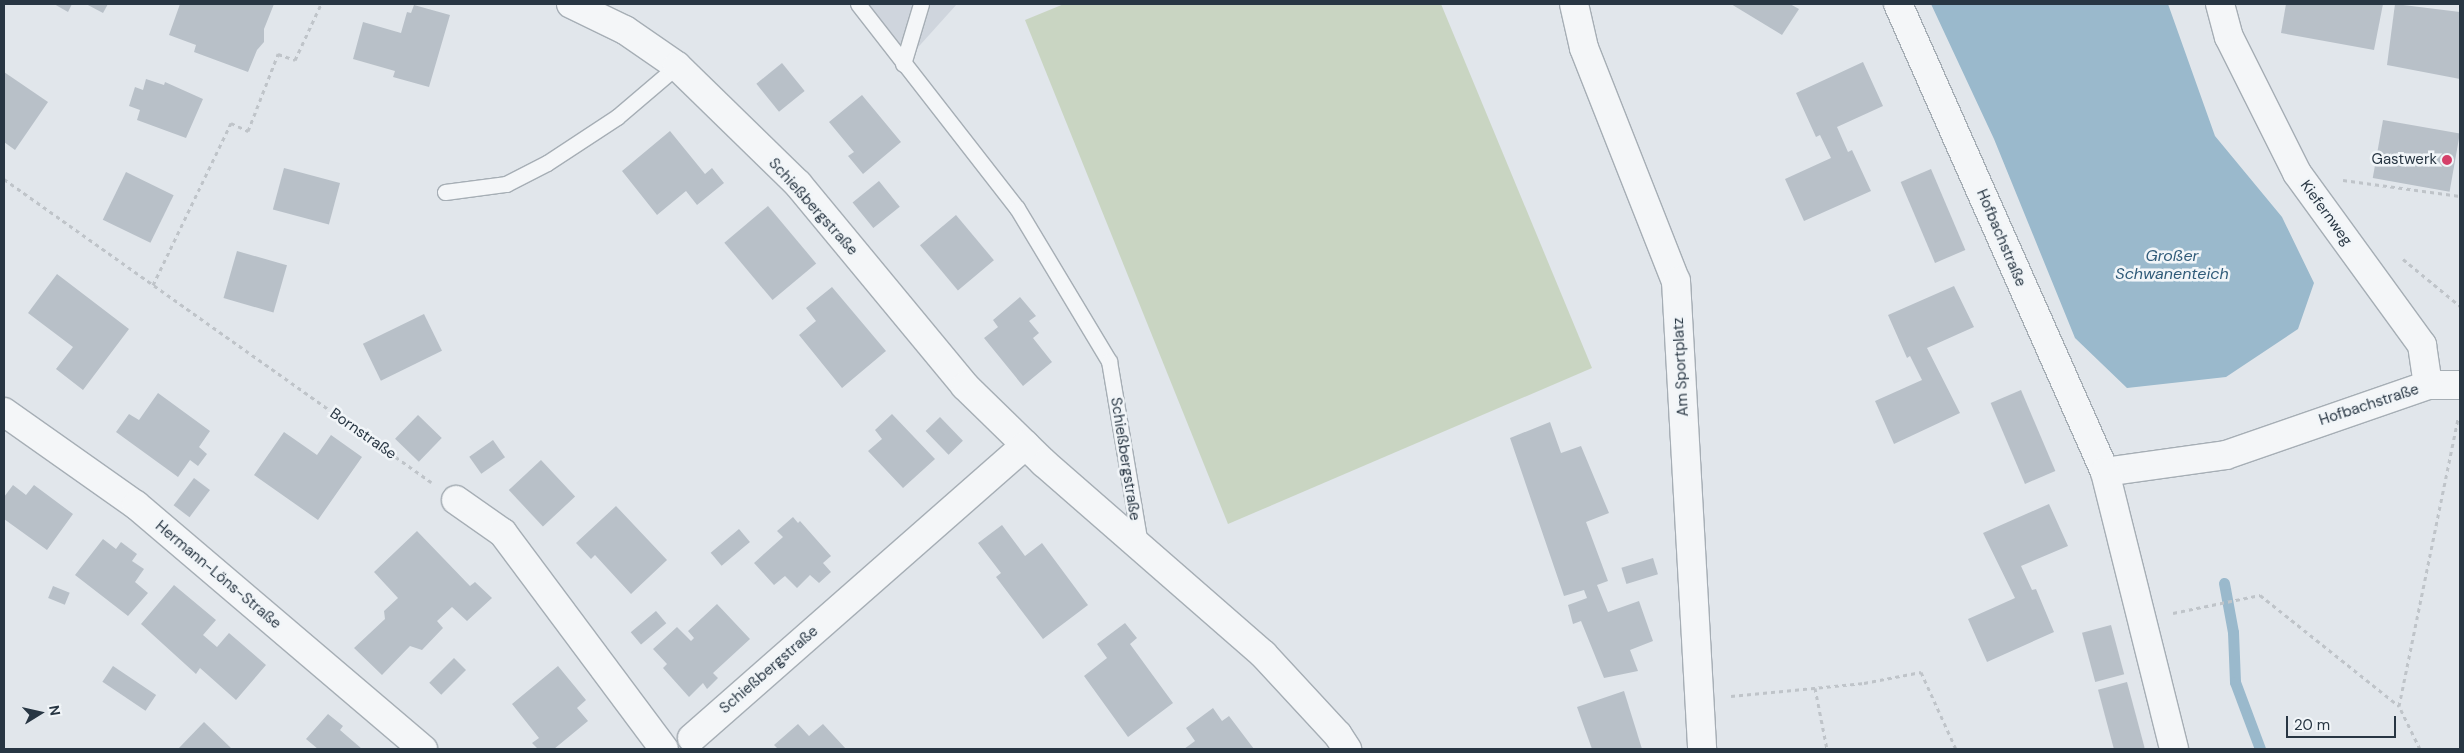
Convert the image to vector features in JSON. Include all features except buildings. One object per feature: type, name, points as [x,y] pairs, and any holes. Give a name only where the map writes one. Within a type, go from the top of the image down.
[{"type":"street","name":"Schießbergstraße","points":[[571,4],[625,30],[676,66],[798,184],[965,386],[1026,445],[1263,654],[1338,735],[1346,749]]},
{"type":"street","name":"Am Sportplatz","points":[[1574,4],[1584,48],[1676,281],[1702,749]]},
{"type":"street","name":"Hofbachstraße","points":[[1898,4],[2105,472],[2174,749]]},
{"type":"street","name":"Kiefernweg","points":[[2220,4],[2229,37],[2298,174],[2422,345],[2428,386]]},
{"type":"street","points":[[2428,386],[2460,385]]},
{"type":"street","name":"Hofbachstraße","points":[[2105,472],[2226,455],[2428,386]]},
{"type":"street","name":"Hermann-Löns-Straße","points":[[4,412],[136,505],[423,749]]},
{"type":"street","name":"Schießbergstraße","points":[[692,738],[1026,445]]},
{"type":"street","points":[[456,500],[503,533],[664,749]]},
{"type":"lane","name":"Schießbergstraße","points":[[858,4],[1017,208],[1109,361],[1140,546]]},
{"type":"lane","points":[[904,64],[921,4]]},
{"type":"lane","points":[[445,192],[506,184],[547,163],[617,116],[676,66]]},
{"type":"path","points":[[153,285],[231,123],[248,131],[278,54],[296,60],[321,4]]},
{"type":"path","points":[[2298,174],[2460,196]]},
{"type":"path","name":"Bornstraße","points":[[4,179],[456,500]]},
{"type":"path","points":[[2399,706],[2458,415]]},
{"type":"path","points":[[2142,619],[2260,595],[2399,706],[2420,749]]},
{"type":"path","points":[[1737,695],[1815,688],[1921,672],[1956,749]]},
{"type":"path","points":[[1815,688],[1827,749]]},
{"type":"shaded area","points":[[858,4],[957,4],[903,64]]},
{"type":"green space","points":[[1064,4],[1441,4],[1592,368],[1228,524],[1025,20]]},
{"type":"water","name":"Großer Schwanenteich","points":[[1931,4],[2168,4],[2215,136],[2282,217],[2314,283],[2298,329],[2226,377],[2127,388],[2075,338],[1994,139]]},
{"type":"waterway","points":[[2224,583],[2233,632],[2235,682],[2260,749]]},
{"type":"place","name":"Gastwerk","points":[[2447,160]]}]
